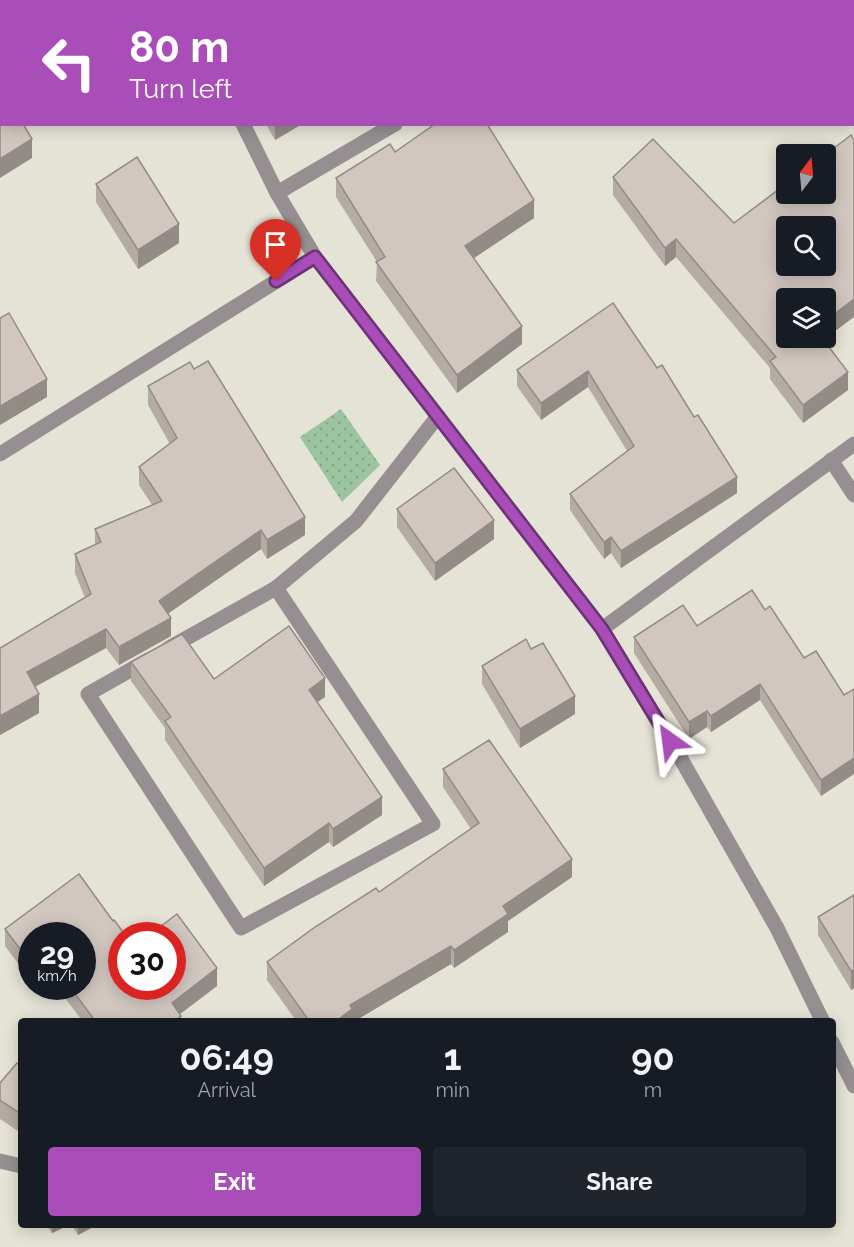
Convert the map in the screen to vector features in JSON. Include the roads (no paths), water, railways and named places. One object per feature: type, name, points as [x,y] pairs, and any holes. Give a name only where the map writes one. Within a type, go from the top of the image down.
[{"type":"street","points":[[244,126],[277,193],[315,257],[602,629],[681,759],[771,918],[821,1018]]},
{"type":"street","points":[[277,193],[392,126]]},
{"type":"street","points":[[0,454],[315,257]]},
{"type":"street","points":[[276,588],[434,824],[241,928],[88,694],[276,588],[356,520],[438,416]]},
{"type":"street","points":[[602,629],[854,444]]},
{"type":"street","points":[[831,460],[854,495]]},
{"type":"street","points":[[836,1050],[854,1086]]},
{"type":"street","points":[[0,1161],[18,1165]]}]
